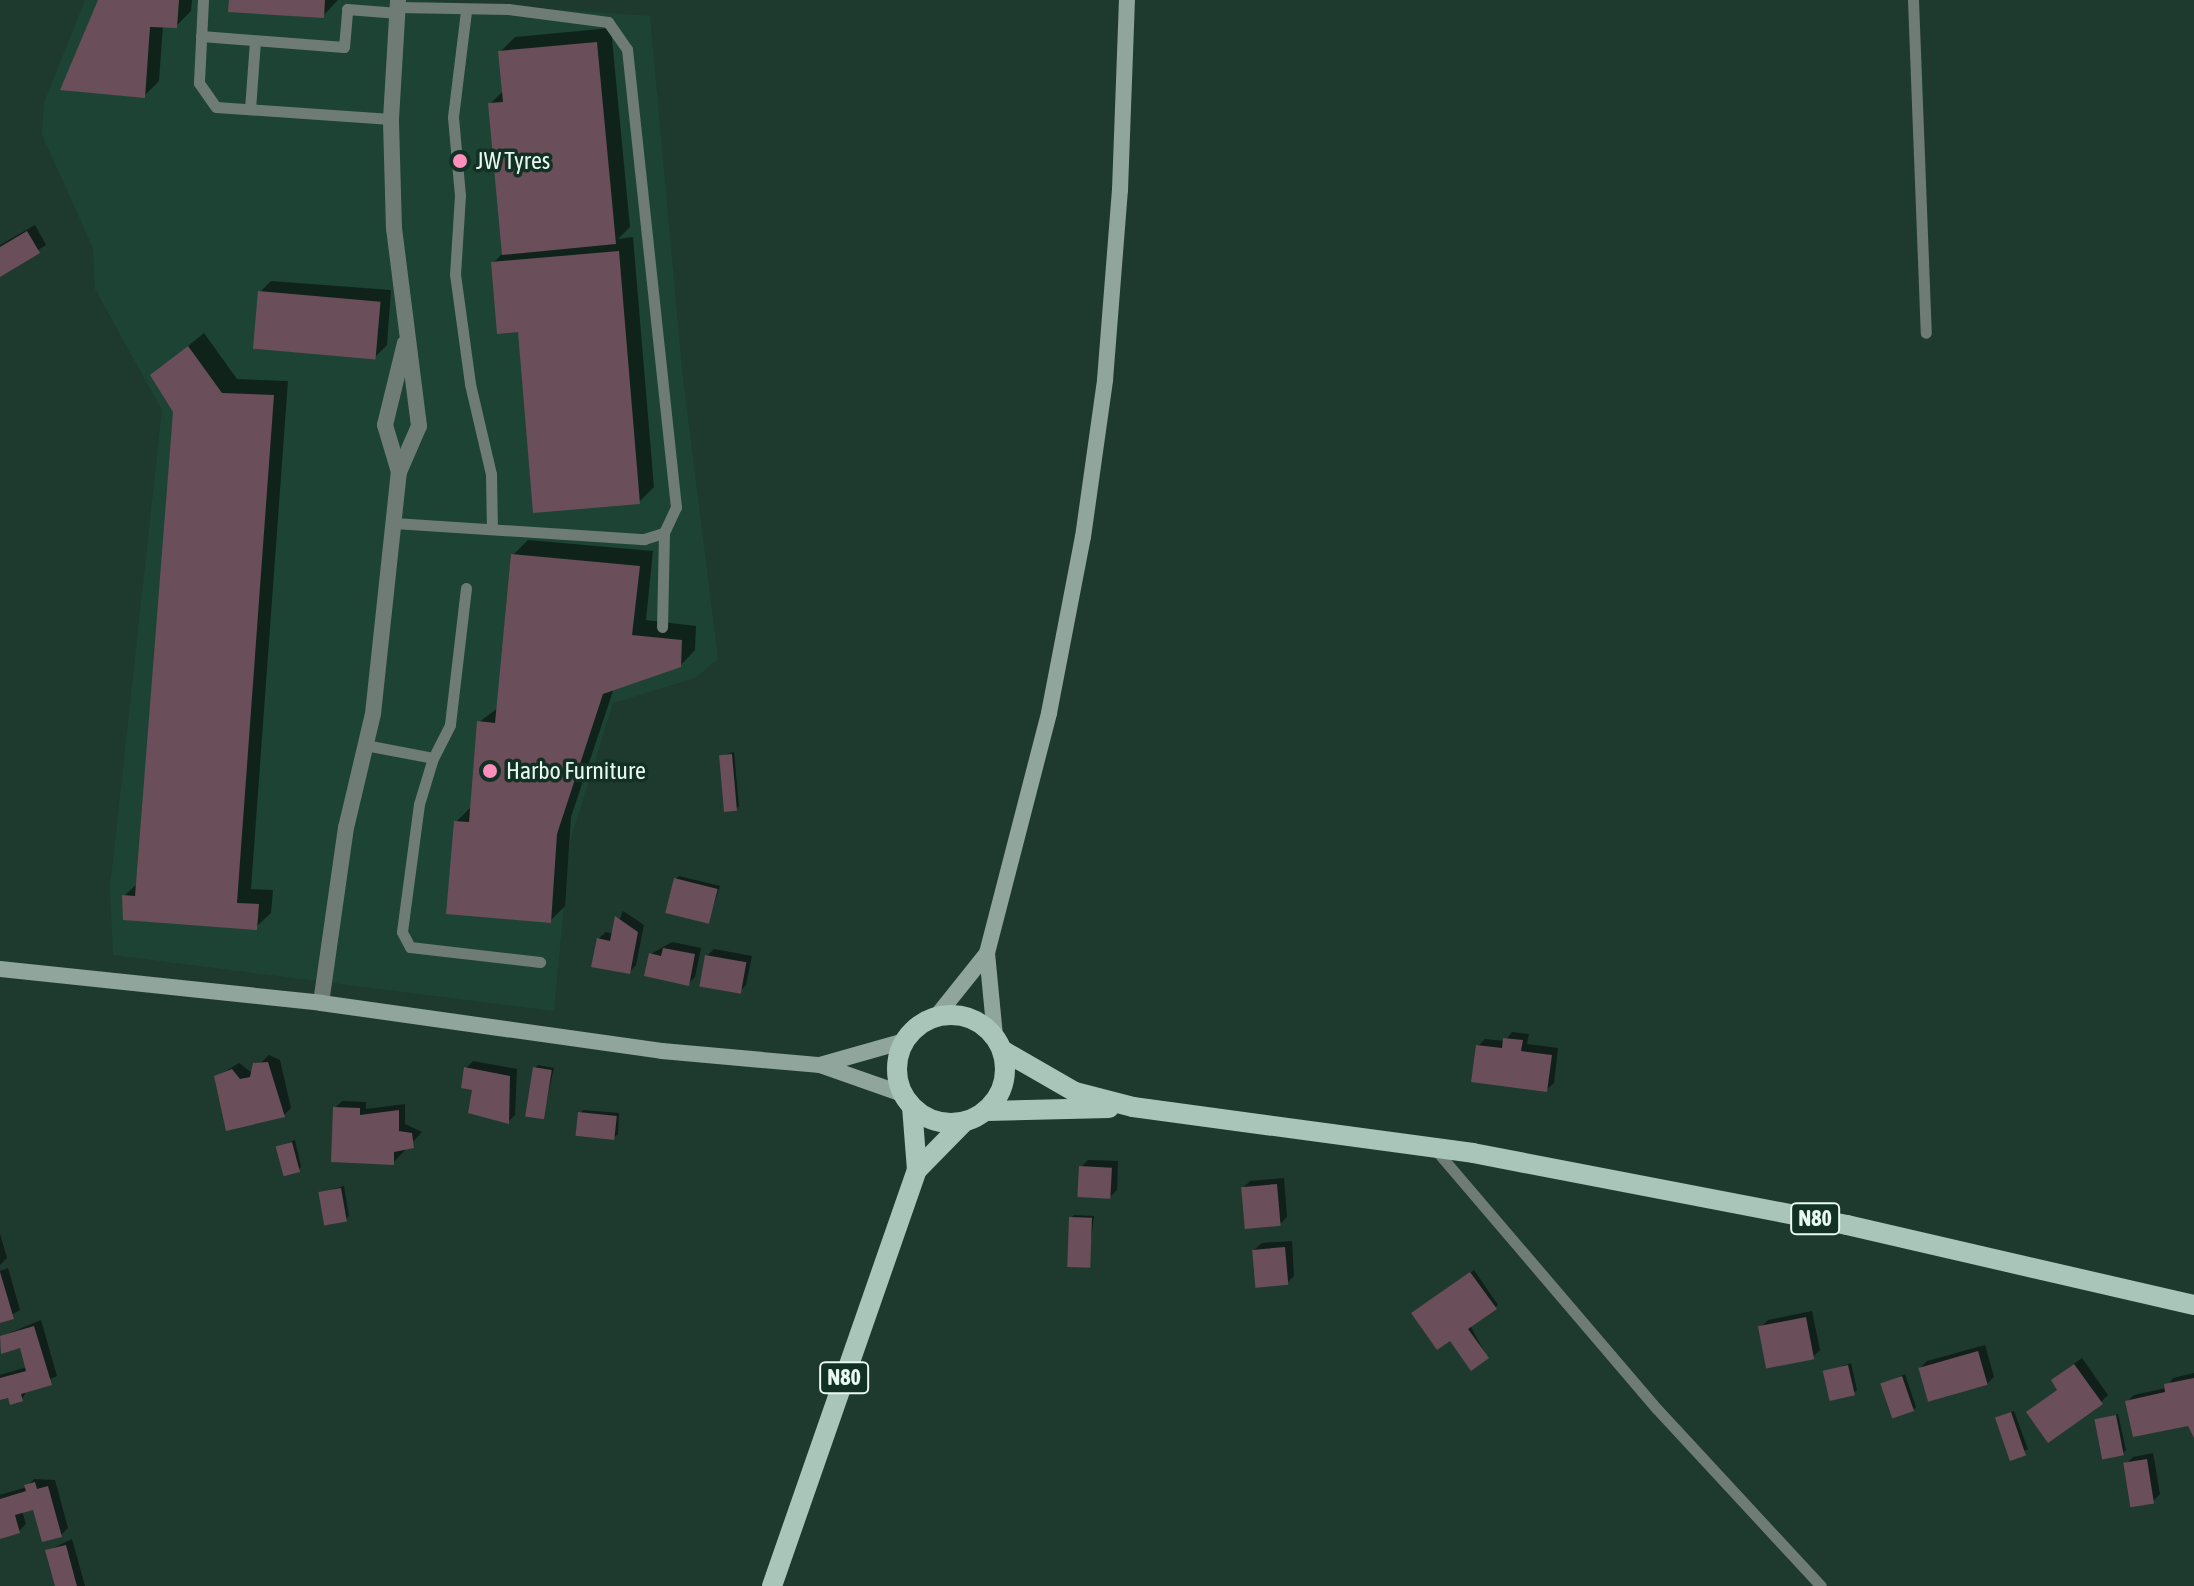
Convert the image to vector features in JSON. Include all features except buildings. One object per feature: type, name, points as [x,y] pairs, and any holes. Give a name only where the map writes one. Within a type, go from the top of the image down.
[{"type":"main road","points":[[986,1111],[1005,1081],[987,953],[1049,713],[1083,537],[1105,380],[1119,206],[1127,0]]},
{"type":"main road","points":[[820,1065],[905,1041],[936,1017],[987,953]]},
{"type":"main road","points":[[0,969],[321,1003],[662,1051],[820,1065],[907,1101],[935,1121],[964,1122]]},
{"type":"main road","name":"N80","points":[[936,1017],[969,1018],[998,1043],[1075,1092],[1133,1107],[1434,1148],[1847,1225],[2194,1305]]},
{"type":"main road","name":"N80","points":[[905,1041],[897,1066],[907,1101],[917,1170]]},
{"type":"main road","name":"N80","points":[[772,1586],[917,1170],[964,1122],[986,1111],[1133,1107]]},
{"type":"street","points":[[321,1003],[346,828],[365,745],[399,472],[419,426],[394,229],[391,119],[398,7]]},
{"type":"street","points":[[399,472],[385,425],[406,341]]},
{"type":"lane","points":[[203,0],[199,83],[204,97],[216,107],[391,119]]},
{"type":"lane","points":[[1913,0],[1926,333]]},
{"type":"lane","points":[[201,36],[344,47],[347,9],[398,7],[466,11],[508,9],[608,22],[627,49],[676,507],[664,533],[662,627]]},
{"type":"lane","points":[[466,11],[453,117],[460,195],[455,274],[470,384],[491,474],[492,529]]},
{"type":"lane","points":[[250,109],[255,41]]},
{"type":"lane","points":[[394,523],[644,539],[664,533]]},
{"type":"lane","points":[[466,588],[450,725],[433,758],[419,804],[402,932],[410,947],[540,962]]},
{"type":"lane","points":[[365,745],[433,758]]},
{"type":"lane","points":[[1434,1148],[1657,1409],[1821,1586]]},
{"type":"shaded area","points":[[85,0],[418,0],[650,16],[682,370],[718,659],[695,678],[613,703],[570,841],[554,1011],[113,955],[110,888],[162,410],[95,289],[93,248],[42,135],[44,103]]},
{"type":"place","name":"JW Tyres","points":[[460,161]]},
{"type":"place","name":"Harbo Furniture","points":[[490,771]]}]
